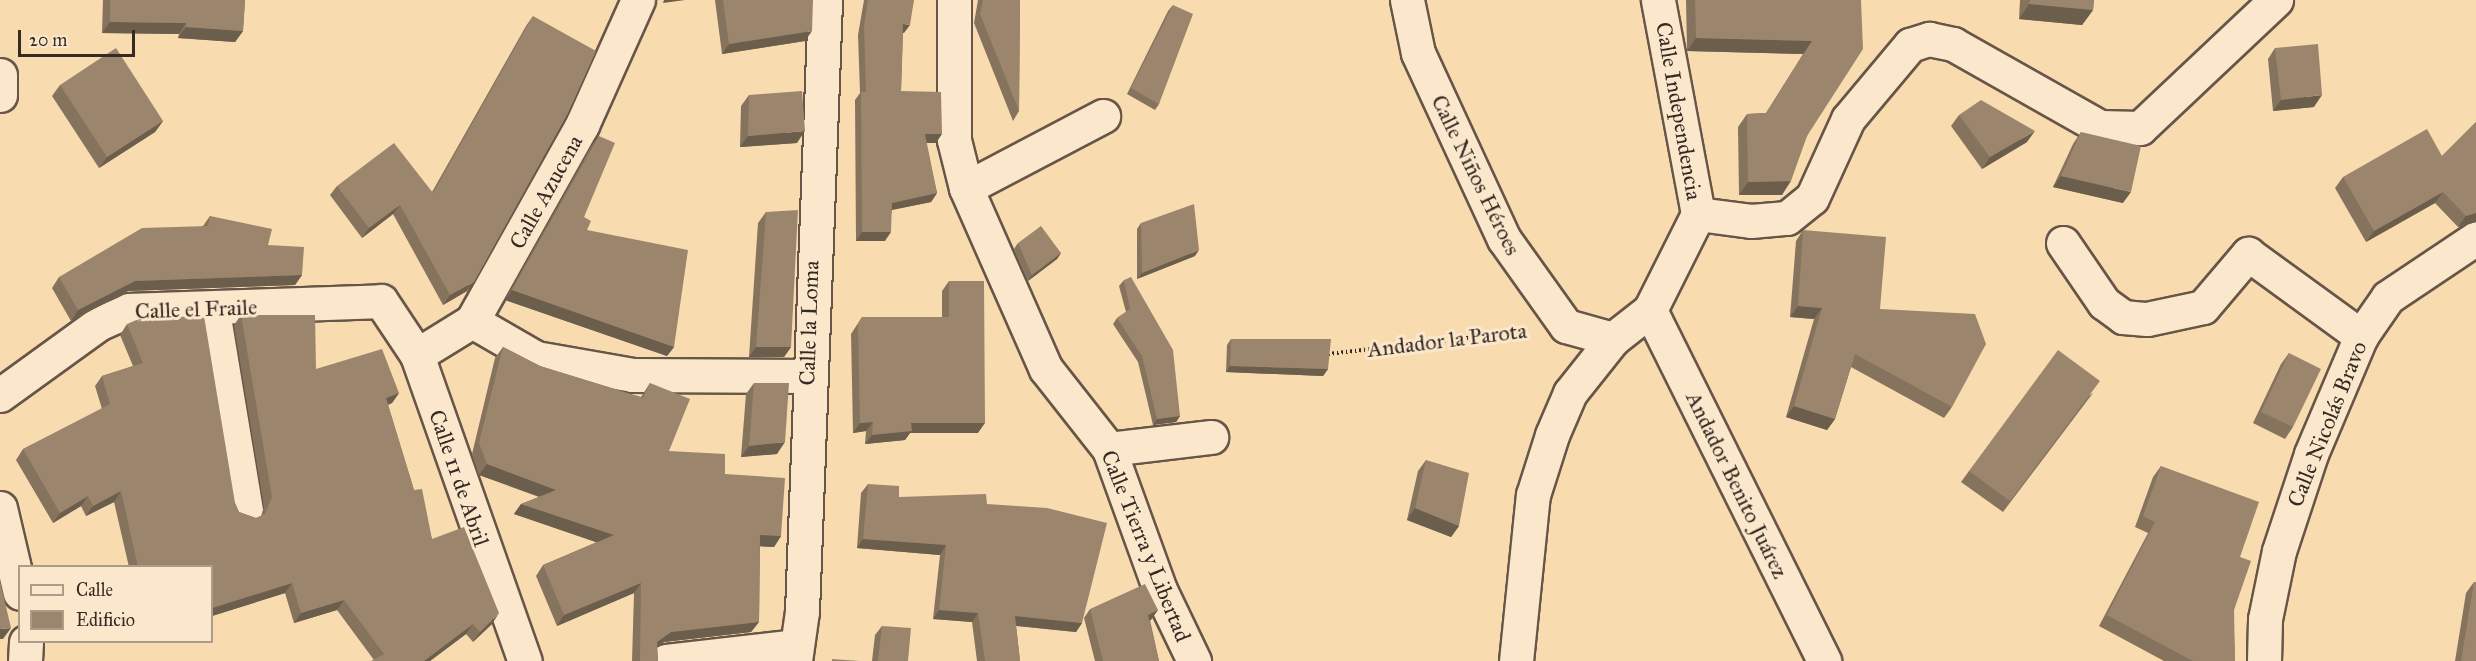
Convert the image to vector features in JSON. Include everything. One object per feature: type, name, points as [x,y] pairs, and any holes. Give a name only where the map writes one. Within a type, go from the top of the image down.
[{"type":"street","name":"Calle Azucena","points":[[417,355],[472,321],[582,125],[638,0]]},
{"type":"street","name":"Calle la Loma","points":[[795,654],[802,611],[807,376],[825,0]]},
{"type":"street","name":"Calle Tierra y Libertad","points":[[954,0],[954,140],[966,188],[1046,369],[1109,449],[1160,590],[1194,661]]},
{"type":"street","name":"Calle Niños Héroes","points":[[1407,0],[1418,53],[1504,239],[1566,326]]},
{"type":"street","name":"Calle Independencia","points":[[1516,661],[1533,495],[1570,393],[1613,339],[1650,310],[1698,214],[1658,0]]},
{"type":"street","points":[[1698,214],[1751,221],[1787,218],[1812,198],[1848,119],[1910,45],[1929,39],[1953,44],[2100,127],[2140,128],[2276,0]]},
{"type":"street","points":[[0,75],[0,96]]},
{"type":"street","points":[[966,188],[1103,116]]},
{"type":"street","name":"Calle Nicolás Bravo","points":[[2264,661],[2265,619],[2279,551],[2311,454],[2361,336],[2388,297],[2476,238]]},
{"type":"street","points":[[2063,243],[2104,303],[2123,317],[2147,319],[2202,307],[2248,254],[2361,336]]},
{"type":"street","name":"Calle el Fraile","points":[[0,395],[98,324],[129,310],[213,311],[381,301]]},
{"type":"street","name":"Calle 11 de Abril","points":[[381,301],[417,355],[525,661]]},
{"type":"street","name":"Andador Benito Juárez","points":[[1650,310],[1824,661]]},
{"type":"street","points":[[213,311],[246,510]]},
{"type":"street","points":[[472,321],[536,358],[632,375],[807,376]]},
{"type":"street","points":[[1566,326],[1613,339]]},
{"type":"street","points":[[1109,449],[1211,437]]},
{"type":"street","points":[[0,507],[18,584]]},
{"type":"street","points":[[26,643],[26,661]]},
{"type":"street","points":[[666,661],[795,654]]},
{"type":"path","name":"Andador la Parota","points":[[1328,354],[1566,326]]},
{"type":"building","points":[[110,0],[245,0],[243,31],[186,27],[186,23],[110,22]]},
{"type":"building","points":[[723,0],[813,0],[812,31],[729,44]]},
{"type":"building","points":[[868,0],[914,0],[910,25],[903,24],[901,91],[941,92],[942,134],[925,134],[937,193],[892,203],[891,232],[862,232],[861,92],[866,92],[864,27]]},
{"type":"building","points":[[983,0],[1020,0],[1019,111],[980,14]]},
{"type":"building","points":[[1695,0],[1861,0],[1863,49],[1807,136],[1791,181],[1748,182],[1747,114],[1766,113],[1812,41],[1696,38]]},
{"type":"building","points":[[2030,0],[2094,0],[2093,10],[2029,4]]},
{"type":"building","points":[[1173,5],[1193,14],[1159,104],[1131,88]]},
{"type":"building","points":[[533,16],[596,51],[568,113],[474,282],[450,295],[400,205],[369,228],[337,186],[394,143],[433,193]]},
{"type":"building","points":[[2318,44],[2322,95],[2281,100],[2275,48]]},
{"type":"building","points":[[116,48],[163,121],[107,157],[60,85]]},
{"type":"building","points":[[802,91],[805,131],[748,136],[749,95]]},
{"type":"building","points":[[1981,100],[2035,131],[1990,157],[1959,115]]},
{"type":"building","points":[[2476,122],[2476,213],[2466,216],[2443,192],[2374,231],[2343,177],[2427,129],[2442,156]]},
{"type":"building","points":[[2081,132],[2141,146],[2131,192],[2061,176]]},
{"type":"building","points":[[599,136],[615,143],[584,217],[591,221],[587,230],[688,250],[674,347],[512,290]]},
{"type":"building","points":[[1194,204],[1199,250],[1142,273],[1141,223]]},
{"type":"building","points":[[798,210],[791,347],[756,347],[766,212]]},
{"type":"building","points":[[210,216],[272,229],[268,245],[304,247],[302,275],[135,281],[78,310],[59,277],[142,228],[208,226]]},
{"type":"building","points":[[1041,226],[1061,253],[1032,275],[1018,243]]},
{"type":"building","points":[[1803,230],[1886,237],[1880,309],[1975,314],[1986,344],[1952,407],[1855,354],[1835,419],[1794,406],[1822,308],[1798,306]]},
{"type":"building","points":[[1131,277],[1173,350],[1180,416],[1157,419],[1142,356],[1117,318],[1130,309],[1124,280]]},
{"type":"building","points":[[949,281],[984,281],[985,423],[911,423],[912,431],[872,435],[873,422],[860,423],[858,324],[862,317],[949,317]]},
{"type":"building","points":[[241,315],[315,315],[316,369],[382,349],[399,393],[386,398],[414,490],[422,489],[432,539],[464,527],[499,613],[480,632],[473,624],[424,661],[371,661],[384,654],[344,600],[301,613],[292,583],[213,608],[213,565],[138,565],[121,491],[93,506],[88,496],[60,513],[23,449],[110,404],[102,376],[143,363],[127,324],[141,318],[204,316],[235,503],[239,512],[256,518],[265,514],[272,497]]},
{"type":"building","points":[[1231,339],[1331,339],[1328,369],[1230,366]]},
{"type":"building","points":[[503,347],[540,366],[643,398],[650,383],[690,399],[669,451],[725,454],[725,474],[785,478],[781,536],[760,535],[759,622],[671,632],[657,642],[658,661],[640,661],[641,583],[564,615],[543,565],[614,535],[521,504],[556,490],[487,464],[479,443]]},
{"type":"building","points":[[2058,350],[2100,381],[2010,501],[1969,471]]},
{"type":"building","points":[[2289,353],[2321,369],[2293,427],[2261,412]]},
{"type":"building","points":[[754,383],[789,383],[785,442],[749,446]]},
{"type":"building","points":[[1426,460],[1469,473],[1459,526],[1415,508]]},
{"type":"building","points":[[2161,466],[2259,502],[2240,557],[2251,561],[2234,610],[2235,661],[2193,661],[2107,615],[2155,522],[2143,516]]},
{"type":"building","points":[[868,484],[899,486],[899,497],[986,494],[987,504],[1047,508],[1107,523],[1082,623],[1015,616],[1020,661],[985,661],[978,613],[939,610],[946,545],[863,539]]},
{"type":"building","points":[[0,581],[11,628],[0,629]]},
{"type":"building","points":[[2474,582],[2476,582],[2476,661],[2461,661]]},
{"type":"building","points":[[1145,584],[1158,610],[1148,615],[1159,661],[1103,661],[1090,609]]},
{"type":"building","points":[[882,626],[911,628],[908,661],[878,661]]},
{"type":"building","points":[[832,659],[860,661],[832,661]]}]
